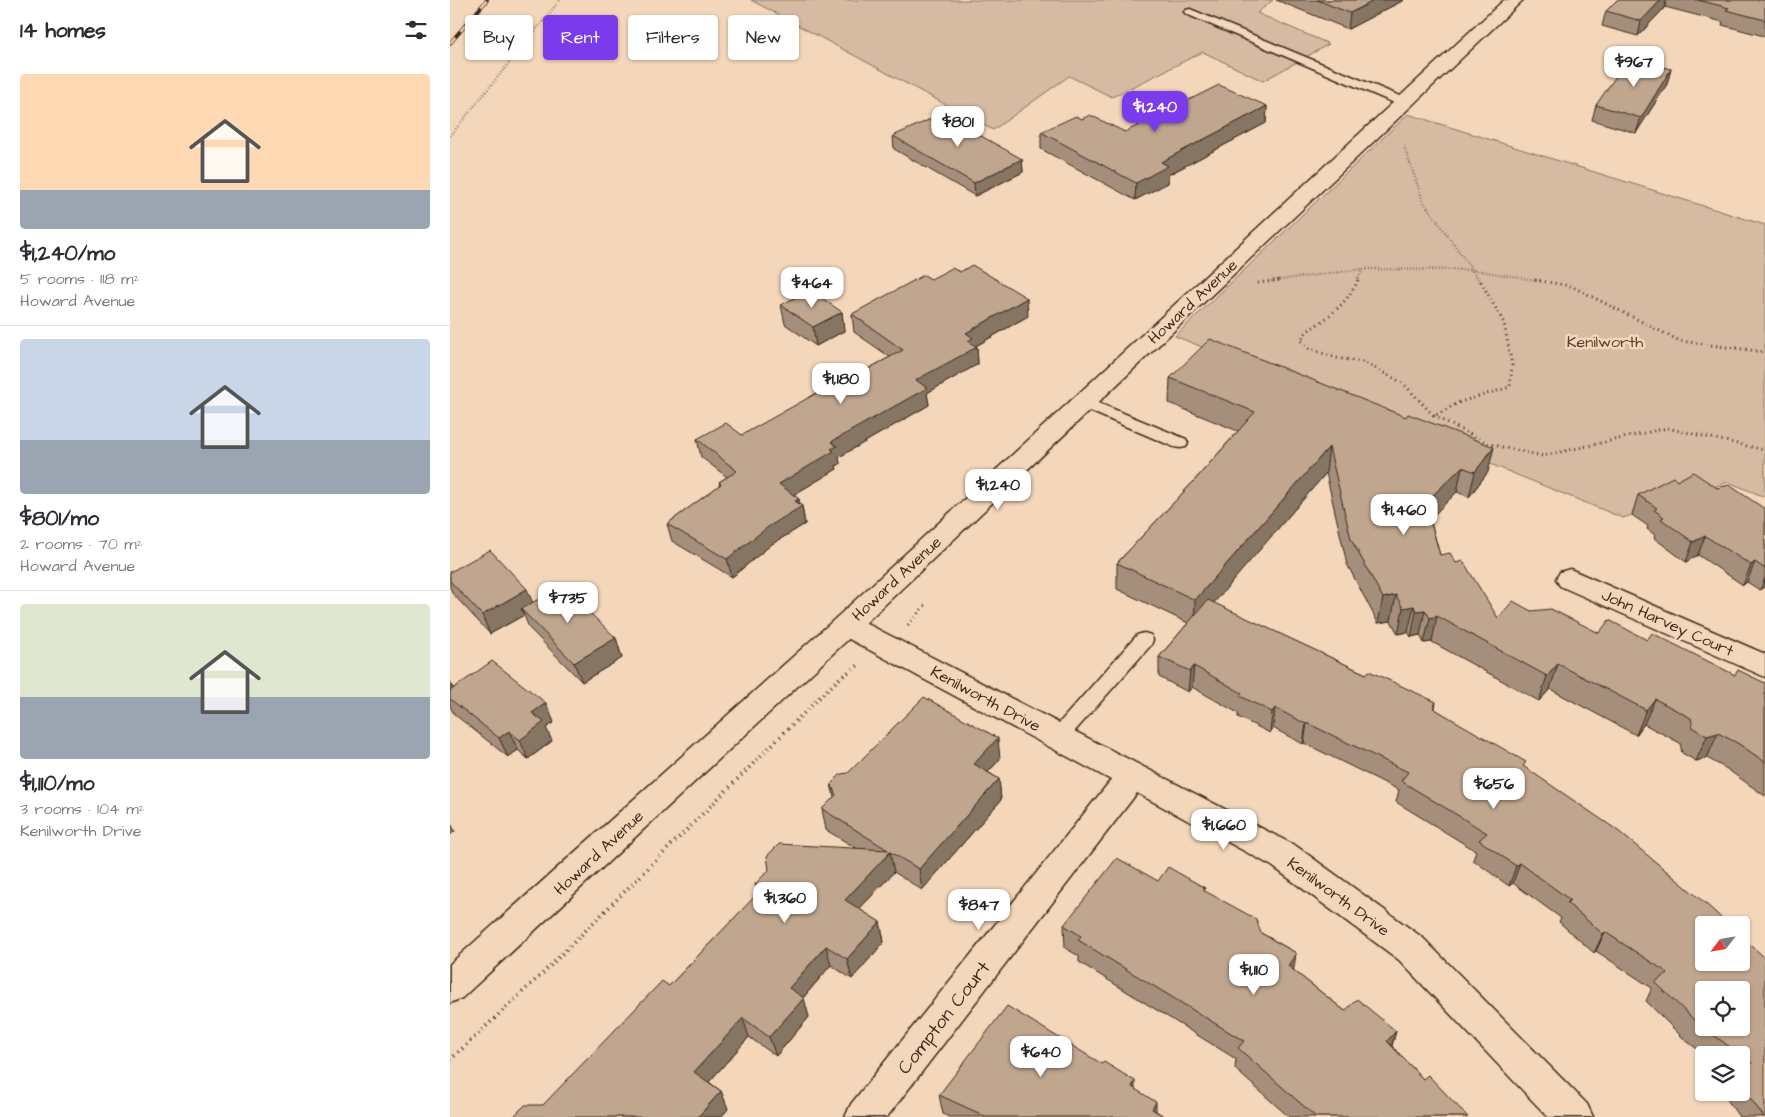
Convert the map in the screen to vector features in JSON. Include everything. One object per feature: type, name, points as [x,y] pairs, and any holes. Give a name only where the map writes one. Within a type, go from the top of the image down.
[{"type":"street","name":"Howard Avenue","points":[[450,988],[846,625],[1514,0]]},
{"type":"street","name":"John Harvey Court","points":[[1570,579],[1765,666]]},
{"type":"street","name":"Kenilworth Drive","points":[[846,625],[1284,856],[1411,949],[1574,1117]]},
{"type":"street","name":"Compton Court","points":[[864,1117],[1132,776]]},
{"type":"lane","points":[[1190,12],[1403,102]]},
{"type":"lane","points":[[1084,402],[1180,443]]},
{"type":"lane","points":[[1059,736],[1144,640]]},
{"type":"path","points":[[450,136],[560,0]]},
{"type":"path","points":[[1404,146],[1423,201],[1474,270],[1504,323],[1512,365],[1510,386],[1460,402],[1434,416]]},
{"type":"path","points":[[1363,269],[1352,293],[1334,311],[1317,325],[1306,331],[1301,340],[1308,348],[1336,358],[1363,362],[1403,384],[1434,416],[1489,444],[1543,456],[1667,428],[1765,450]]},
{"type":"path","points":[[1258,283],[1363,269],[1474,270],[1571,286],[1680,341],[1765,352]]},
{"type":"path","points":[[450,1060],[543,973],[841,677]]},
{"type":"green space","points":[[751,0],[1273,0],[1257,13],[1329,44],[1263,81],[1203,52],[1112,97],[1069,76],[993,130],[799,26],[799,15],[779,15]]},
{"type":"green space","name":"Kenilworth","points":[[1408,114],[1765,225],[1765,497],[1728,482],[1623,518],[1175,336]]},
{"type":"building","points":[[1317,0],[1375,0],[1350,13]]},
{"type":"building","points":[[1617,0],[1661,0],[1641,21],[1606,11]]},
{"type":"building","points":[[1698,0],[1765,0],[1765,20],[1726,10],[1729,8]]},
{"type":"building","points":[[1628,59],[1671,69],[1641,118],[1596,105]]},
{"type":"building","points":[[1219,85],[1267,106],[1161,162],[1168,166],[1136,183],[1041,132],[1076,116],[1082,119],[1090,115],[1125,132]]},
{"type":"building","points":[[942,114],[1022,159],[974,183],[893,136]]},
{"type":"building","points":[[972,265],[1027,298],[966,333],[973,338],[968,341],[977,347],[916,380],[927,388],[831,442],[837,446],[831,449],[834,451],[779,484],[799,499],[795,501],[802,506],[768,527],[727,559],[667,524],[721,484],[719,482],[737,471],[697,439],[726,423],[742,435],[824,389],[827,391],[903,350],[852,314],[924,275],[931,279],[952,268],[960,272]]},
{"type":"building","points":[[810,290],[842,312],[813,327],[781,305]]},
{"type":"building","points":[[1210,339],[1406,417],[1408,414],[1494,447],[1475,472],[1462,467],[1425,503],[1440,555],[1450,553],[1456,563],[1463,561],[1498,618],[1513,601],[1531,611],[1551,609],[1599,633],[1609,620],[1647,640],[1652,633],[1735,675],[1738,670],[1765,683],[1765,762],[1739,744],[1718,733],[1707,736],[1693,728],[1691,718],[1655,699],[1646,710],[1558,664],[1547,676],[1437,616],[1430,618],[1425,610],[1416,611],[1414,606],[1403,608],[1396,595],[1383,598],[1351,539],[1329,447],[1195,600],[1117,563],[1194,481],[1255,412],[1170,378]]},
{"type":"building","points":[[1693,472],[1717,488],[1729,485],[1765,509],[1765,569],[1755,562],[1751,565],[1705,536],[1693,542],[1661,519],[1664,517],[1654,510],[1657,508],[1638,495],[1673,477],[1677,481]]},
{"type":"building","points":[[490,550],[527,589],[482,615],[450,581],[450,572]]},
{"type":"building","points":[[562,586],[616,638],[574,663],[521,609]]},
{"type":"building","points":[[1208,600],[1366,674],[1369,671],[1436,702],[1433,708],[1526,762],[1523,766],[1617,830],[1719,916],[1695,916],[1695,971],[1750,971],[1750,944],[1765,958],[1765,1117],[1750,1098],[1750,1064],[1752,1063],[1750,1062],[1750,1046],[1729,1046],[1715,1036],[1750,1036],[1750,981],[1695,981],[1695,1021],[1655,982],[1668,973],[1605,932],[1603,934],[1567,903],[1570,900],[1520,863],[1516,866],[1479,840],[1487,833],[1401,781],[1408,772],[1275,708],[1272,712],[1240,696],[1242,693],[1194,666],[1190,671],[1159,657]]},
{"type":"building","points":[[492,661],[546,703],[532,713],[544,722],[520,740],[509,731],[499,738],[450,699],[450,691]]},
{"type":"building","points":[[924,697],[998,738],[974,764],[999,779],[919,869],[890,852],[845,900],[880,922],[847,959],[826,946],[789,988],[804,998],[769,1037],[743,1018],[694,1072],[721,1091],[698,1117],[513,1117],[525,1105],[543,1105],[662,981],[669,986],[762,889],[755,884],[769,870],[767,856],[779,844],[888,850],[822,809],[836,795],[831,784],[841,774],[848,773]]},
{"type":"building","points":[[1117,858],[1158,881],[1168,867],[1205,888],[1203,890],[1256,919],[1261,933],[1296,953],[1288,966],[1345,1011],[1357,999],[1396,1031],[1387,1041],[1423,1079],[1428,1075],[1468,1117],[1316,1117],[1238,1048],[1244,1041],[1078,940],[1081,936],[1064,925]]},
{"type":"building","points":[[1007,1006],[1102,1064],[1104,1062],[1135,1081],[1132,1087],[1156,1102],[1152,1109],[1165,1117],[984,1117],[939,1095]]},
{"type":"railway","points":[[450,43],[487,0]]}]
